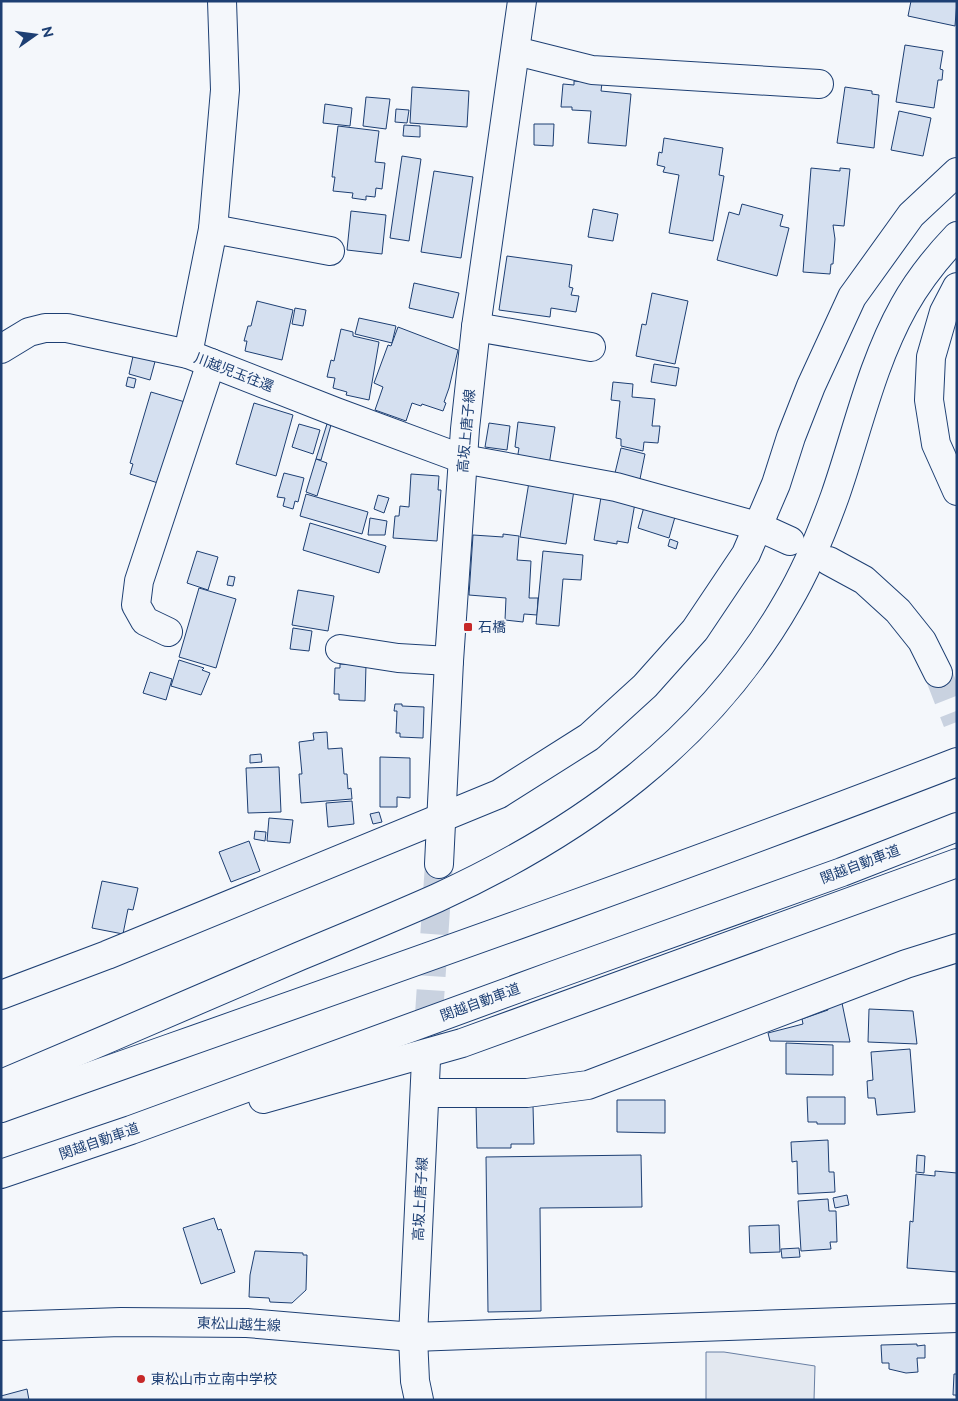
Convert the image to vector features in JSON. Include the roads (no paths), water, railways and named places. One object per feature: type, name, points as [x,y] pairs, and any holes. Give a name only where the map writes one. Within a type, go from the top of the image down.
[{"type":"main road","points":[[168,632],[145,621],[136,605],[139,581],[200,359],[225,90],[222,1]]},
{"type":"main road","name":"高坂上唐子線","points":[[439,864],[463,459],[476,327],[522,1]]},
{"type":"main road","points":[[516,51],[592,70],[819,84]]},
{"type":"main road","points":[[1,995],[107,955],[499,794],[589,737],[645,686],[695,630],[746,554],[776,484],[811,386],[852,297],[911,215],[957,172]]},
{"type":"main road","points":[[212,229],[330,251]]},
{"type":"main road","points":[[1,1084],[439,897],[519,855],[590,813],[645,772],[687,734],[724,694],[759,648],[789,599],[814,548],[835,497],[880,358],[903,307],[929,266],[957,236]]},
{"type":"main road","points":[[957,287],[944,312],[931,357],[929,400],[936,444],[957,491]]},
{"type":"main road","points":[[476,327],[591,347]]},
{"type":"main road","name":"川越児玉往還","points":[[1,349],[29,332],[45,328],[67,328],[200,359],[463,459],[616,488],[757,526],[790,541]]},
{"type":"main road","points":[[829,561],[864,580],[898,611],[922,641],[938,672]]},
{"type":"main road","points":[[340,649],[398,658],[450,661]]},
{"type":"main road","points":[[1,1108],[548,914],[823,814],[957,762]]},
{"type":"main road","name":"関越自動車道","points":[[1,1174],[132,1130],[842,872],[957,827]]},
{"type":"main road","points":[[132,1130],[241,1105],[462,1043],[957,863]]},
{"type":"main road","points":[[426,1093],[527,1093],[588,1085],[906,964],[957,948]]},
{"type":"main road","name":"高坂上唐子線","points":[[413,1337],[426,1093],[426,1060]]},
{"type":"main road","name":"東松山越生線","points":[[1,1326],[121,1322],[247,1323],[413,1337],[957,1318]]},
{"type":"main road","points":[[413,1337],[415,1381],[419,1400]]},
{"type":"tunnel","points":[[938,673],[957,722]]},
{"type":"tunnel","points":[[426,1060],[439,864]]},
{"type":"place","name":"石橋","points":[[468,627]]},
{"type":"place","name":"東松山市立南中学校","points":[[141,1379]]}]
